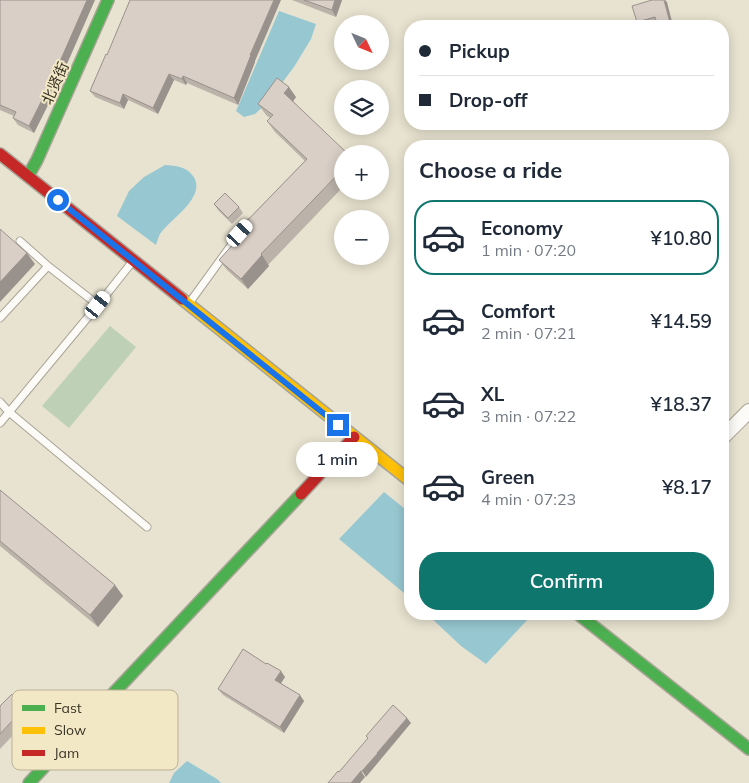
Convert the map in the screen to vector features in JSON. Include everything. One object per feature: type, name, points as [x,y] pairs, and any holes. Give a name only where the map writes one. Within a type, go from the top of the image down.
[{"type":"main road","name":"北贤街","points":[[28,176],[37,160],[108,0]]},
{"type":"main road","points":[[0,154],[404,476]]},
{"type":"main road","points":[[116,690],[354,437]]},
{"type":"main road","points":[[586,620],[749,748]]},
{"type":"main road","points":[[29,783],[41,770]]},
{"type":"street","points":[[729,431],[749,411]]},
{"type":"lane","points":[[188,305],[240,233],[253,219]]},
{"type":"lane","points":[[20,241],[48,266],[98,305]]},
{"type":"lane","points":[[0,423],[134,261]]},
{"type":"lane","points":[[0,318],[48,266]]},
{"type":"lane","points":[[0,402],[147,527]]},
{"type":"green space","points":[[110,326],[136,347],[69,428],[42,406]]},
{"type":"water","points":[[279,11],[316,24],[311,39],[294,67],[266,104],[255,114],[244,117],[236,111]]},
{"type":"water","points":[[165,165],[181,167],[187,170],[193,176],[196,184],[192,200],[160,234],[156,245],[117,216],[129,191],[144,177]]},
{"type":"water","points":[[384,492],[404,508],[404,593],[339,539]]},
{"type":"water","points":[[433,620],[527,620],[486,664],[461,646]]},
{"type":"water","points":[[187,761],[221,783],[169,783],[178,769]]},
{"type":"building","points":[[0,0],[87,0],[51,82],[29,126],[13,118],[16,112],[0,105]]},
{"type":"building","points":[[130,0],[274,0],[234,98],[183,76],[182,79],[169,74],[153,108],[123,94],[120,103],[90,91]]},
{"type":"building","points":[[304,0],[335,0],[332,10]]},
{"type":"building","points":[[652,0],[664,0],[669,20],[656,20],[655,17],[636,20],[632,6]]},
{"type":"building","points":[[277,78],[289,87],[284,93],[339,145],[334,145],[334,178],[261,254],[241,279],[219,260],[247,229],[242,226],[307,159],[267,121],[273,115],[258,104]]},
{"type":"building","points":[[225,193],[239,207],[228,218],[214,204]]},
{"type":"building","points":[[0,229],[27,253],[0,282]]},
{"type":"building","points":[[0,490],[115,585],[90,615],[0,541]]},
{"type":"building","points":[[243,649],[281,671],[275,680],[300,695],[280,727],[218,689]]},
{"type":"building","points":[[12,694],[12,721],[0,734],[0,706]]},
{"type":"building","points":[[393,705],[407,718],[378,753],[351,783],[328,783],[368,738],[366,736]]},
{"type":"traffic: fast","points":[[28,176],[37,160],[108,0]]},
{"type":"traffic: fast","points":[[117,690],[301,494]]},
{"type":"traffic: fast","points":[[586,620],[749,749]]},
{"type":"traffic: fast","points":[[29,783],[41,770]]},
{"type":"traffic: slow","points":[[182,299],[404,476]]},
{"type":"traffic: jam","points":[[0,154],[182,299]]},
{"type":"traffic: jam","points":[[301,494],[354,437]]},
{"type":"route","points":[[58,200],[338,425]]}]
